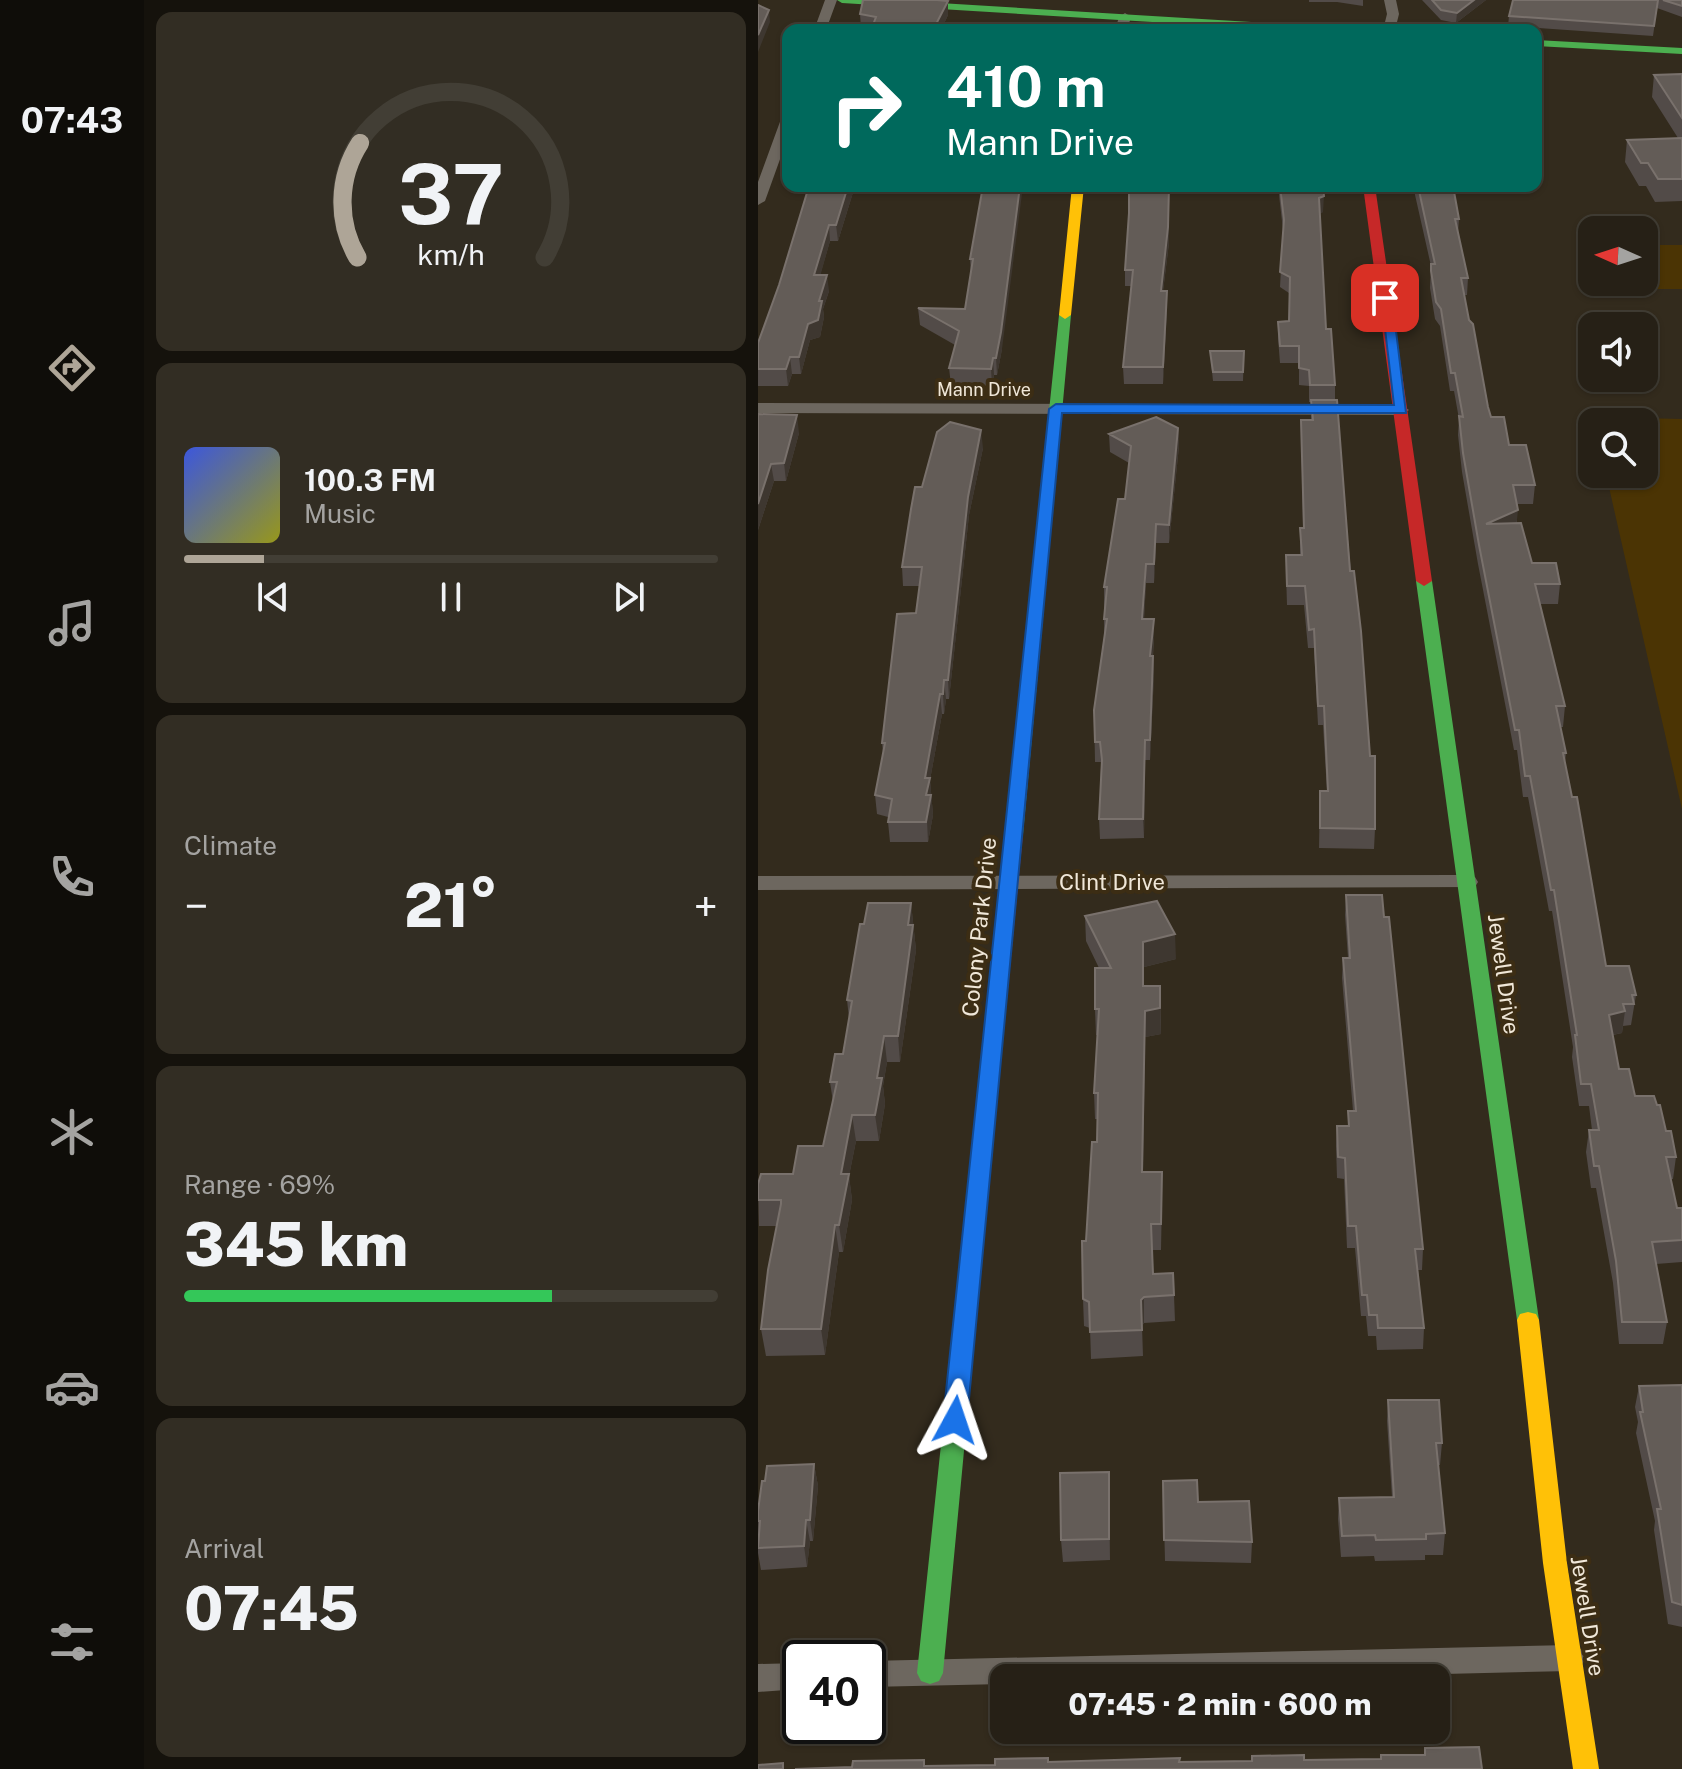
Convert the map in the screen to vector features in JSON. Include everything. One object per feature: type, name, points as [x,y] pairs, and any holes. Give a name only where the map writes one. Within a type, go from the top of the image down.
[{"type":"street","points":[[822,24],[831,0]]},
{"type":"street","points":[[842,0],[1123,24]]},
{"type":"street","points":[[1390,0],[1393,14],[1390,24]]},
{"type":"street","points":[[1542,43],[1682,51]]},
{"type":"street","points":[[758,201],[782,135]]},
{"type":"street","name":"Colony Park Drive","points":[[930,1673],[1077,192]]},
{"type":"street","name":"Jewell Drive","points":[[1370,192],[1528,1323],[1555,1563],[1586,1769]]},
{"type":"street","name":"Mann Drive","points":[[758,408],[1401,410]]},
{"type":"street","name":"Clint Drive","points":[[758,883],[1467,882]]},
{"type":"street","points":[[886,1674],[1570,1658]]},
{"type":"street","points":[[758,1678],[782,1677]]},
{"type":"shaded area","points":[[1658,245],[1682,245],[1682,289],[1658,289]]},
{"type":"shaded area","points":[[1658,418],[1682,419],[1682,809],[1609,488],[1658,488]]},
{"type":"building","points":[[863,0],[948,1],[936,24],[873,24],[876,17],[860,14]]},
{"type":"building","points":[[1432,0],[1474,0],[1457,13],[1441,10]]},
{"type":"building","points":[[1513,0],[1658,0],[1654,26],[1509,16]]},
{"type":"building","points":[[1663,0],[1682,0],[1682,6]]},
{"type":"building","points":[[758,5],[769,10],[758,35]]},
{"type":"building","points":[[1682,74],[1682,118],[1654,75]]},
{"type":"building","points":[[1682,138],[1682,179],[1658,179],[1648,163],[1641,163],[1627,140]]},
{"type":"building","points":[[807,192],[846,192],[836,225],[829,225],[814,275],[827,275],[819,301],[822,301],[818,320],[808,324],[799,357],[790,357],[786,369],[758,369],[758,343]]},
{"type":"building","points":[[982,192],[1019,192],[1001,332],[991,369],[949,368],[959,331],[918,308],[965,309],[973,259],[970,259]]},
{"type":"building","points":[[1129,192],[1169,192],[1161,291],[1167,291],[1163,367],[1123,367],[1133,270],[1125,270]]},
{"type":"building","points":[[1281,192],[1324,192],[1324,196],[1319,198],[1326,329],[1331,329],[1335,385],[1310,385],[1309,370],[1299,368],[1299,346],[1280,346],[1278,322],[1289,321],[1290,277],[1280,272],[1284,220]]},
{"type":"building","points":[[1419,192],[1454,192],[1459,219],[1455,219],[1468,278],[1461,278],[1488,407],[1491,417],[1504,417],[1509,445],[1526,445],[1535,485],[1513,485],[1518,510],[1486,524],[1521,523],[1532,563],[1556,563],[1560,584],[1535,584],[1565,706],[1556,706],[1566,753],[1563,753],[1572,797],[1577,797],[1606,966],[1629,966],[1636,995],[1632,995],[1634,1004],[1623,1004],[1625,1011],[1609,1015],[1619,1069],[1629,1069],[1635,1096],[1654,1096],[1657,1105],[1660,1105],[1666,1131],[1671,1131],[1676,1157],[1666,1157],[1677,1208],[1682,1208],[1682,1240],[1652,1242],[1667,1322],[1622,1322],[1616,1261],[1599,1166],[1594,1166],[1589,1130],[1599,1130],[1591,1084],[1581,1084],[1577,1035],[1554,890],[1551,890],[1530,776],[1525,776],[1519,730],[1515,730],[1479,545],[1463,453],[1459,416],[1463,417],[1431,271],[1431,264],[1435,264]]},
{"type":"building","points":[[1210,351],[1244,351],[1243,372],[1213,372]]},
{"type":"building","points":[[1311,400],[1337,400],[1350,571],[1354,571],[1361,631],[1370,756],[1375,756],[1375,829],[1320,828],[1320,791],[1328,791],[1324,706],[1318,706],[1314,629],[1309,630],[1305,586],[1287,586],[1286,555],[1302,555],[1301,420],[1313,420]]},
{"type":"building","points":[[758,414],[797,415],[784,463],[771,464],[758,504]]},
{"type":"building","points":[[1156,417],[1178,428],[1169,525],[1156,524],[1154,564],[1146,564],[1142,619],[1154,619],[1150,656],[1153,656],[1150,740],[1145,740],[1143,819],[1099,819],[1102,760],[1100,742],[1095,742],[1094,710],[1107,619],[1104,619],[1107,587],[1104,587],[1118,499],[1125,499],[1131,446],[1109,434]]},
{"type":"building","points":[[950,422],[981,430],[968,497],[948,680],[944,680],[943,694],[940,694],[925,778],[930,778],[926,795],[931,795],[926,822],[888,822],[892,799],[875,795],[885,743],[882,743],[897,614],[916,613],[922,567],[902,567],[915,487],[922,487],[937,432]]},
{"type":"building","points":[[1346,895],[1382,895],[1384,917],[1389,917],[1423,1249],[1415,1249],[1424,1328],[1378,1328],[1377,1315],[1369,1315],[1367,1295],[1362,1295],[1356,1226],[1348,1226],[1345,1158],[1338,1157],[1337,1126],[1349,1126],[1348,1111],[1356,1111],[1343,958],[1350,958]]},
{"type":"building","points":[[1157,901],[1175,934],[1143,942],[1143,986],[1160,986],[1160,1008],[1145,1011],[1142,1172],[1162,1172],[1161,1224],[1151,1224],[1153,1274],[1173,1273],[1174,1295],[1144,1297],[1141,1300],[1142,1330],[1090,1332],[1089,1302],[1083,1299],[1082,1241],[1086,1241],[1092,1142],[1097,1142],[1098,1093],[1094,1093],[1099,1009],[1095,1009],[1095,968],[1111,968],[1085,916]]},
{"type":"building","points":[[868,903],[911,903],[908,925],[913,925],[898,1036],[884,1036],[877,1078],[882,1078],[875,1115],[852,1115],[841,1174],[849,1174],[839,1225],[835,1225],[821,1329],[761,1329],[781,1200],[758,1200],[758,1184],[761,1174],[793,1174],[798,1146],[823,1146],[837,1082],[830,1082],[835,1054],[843,1054],[852,1001],[847,1000],[860,924],[864,924]]},
{"type":"building","points":[[1682,1385],[1682,1605],[1672,1602],[1657,1509],[1661,1509],[1640,1412],[1643,1412],[1639,1386]]},
{"type":"building","points":[[1388,1400],[1439,1400],[1442,1443],[1436,1443],[1445,1533],[1426,1534],[1426,1539],[1376,1540],[1375,1535],[1342,1536],[1339,1498],[1394,1497]]},
{"type":"building","points":[[814,1464],[810,1520],[806,1520],[804,1546],[758,1548],[758,1511],[767,1466]]},
{"type":"building","points":[[1109,1472],[1109,1539],[1061,1540],[1060,1473]]},
{"type":"building","points":[[1197,1480],[1198,1502],[1249,1501],[1252,1542],[1164,1540],[1163,1481]]},
{"type":"building","points":[[1479,1747],[1482,1769],[795,1769],[852,1767],[853,1761],[924,1760],[924,1766],[995,1765],[995,1759],[1048,1758],[1048,1762],[1180,1758],[1179,1762],[1252,1761],[1252,1756],[1304,1755],[1304,1760],[1381,1759],[1381,1755],[1425,1755],[1425,1748]]},
{"type":"building","points":[[783,1763],[783,1769],[758,1769],[758,1765]]},
{"type":"traffic: fast","points":[[842,0],[1235,24]]},
{"type":"traffic: fast","points":[[1542,43],[1682,51]]},
{"type":"traffic: fast","points":[[1014,834],[1065,315]]},
{"type":"traffic: fast","points":[[1424,581],[1528,1320]]},
{"type":"traffic: fast","points":[[930,1673],[987,1102]]},
{"type":"traffic: slow","points":[[1065,315],[1077,192]]},
{"type":"traffic: slow","points":[[1528,1320],[1555,1563],[1586,1769]]},
{"type":"traffic: jam","points":[[1370,192],[1424,581]]},
{"type":"traffic: jam","points":[[987,1102],[1014,834]]},
{"type":"route","points":[[955,1420],[1056,409],[1401,410],[1385,298]]}]
